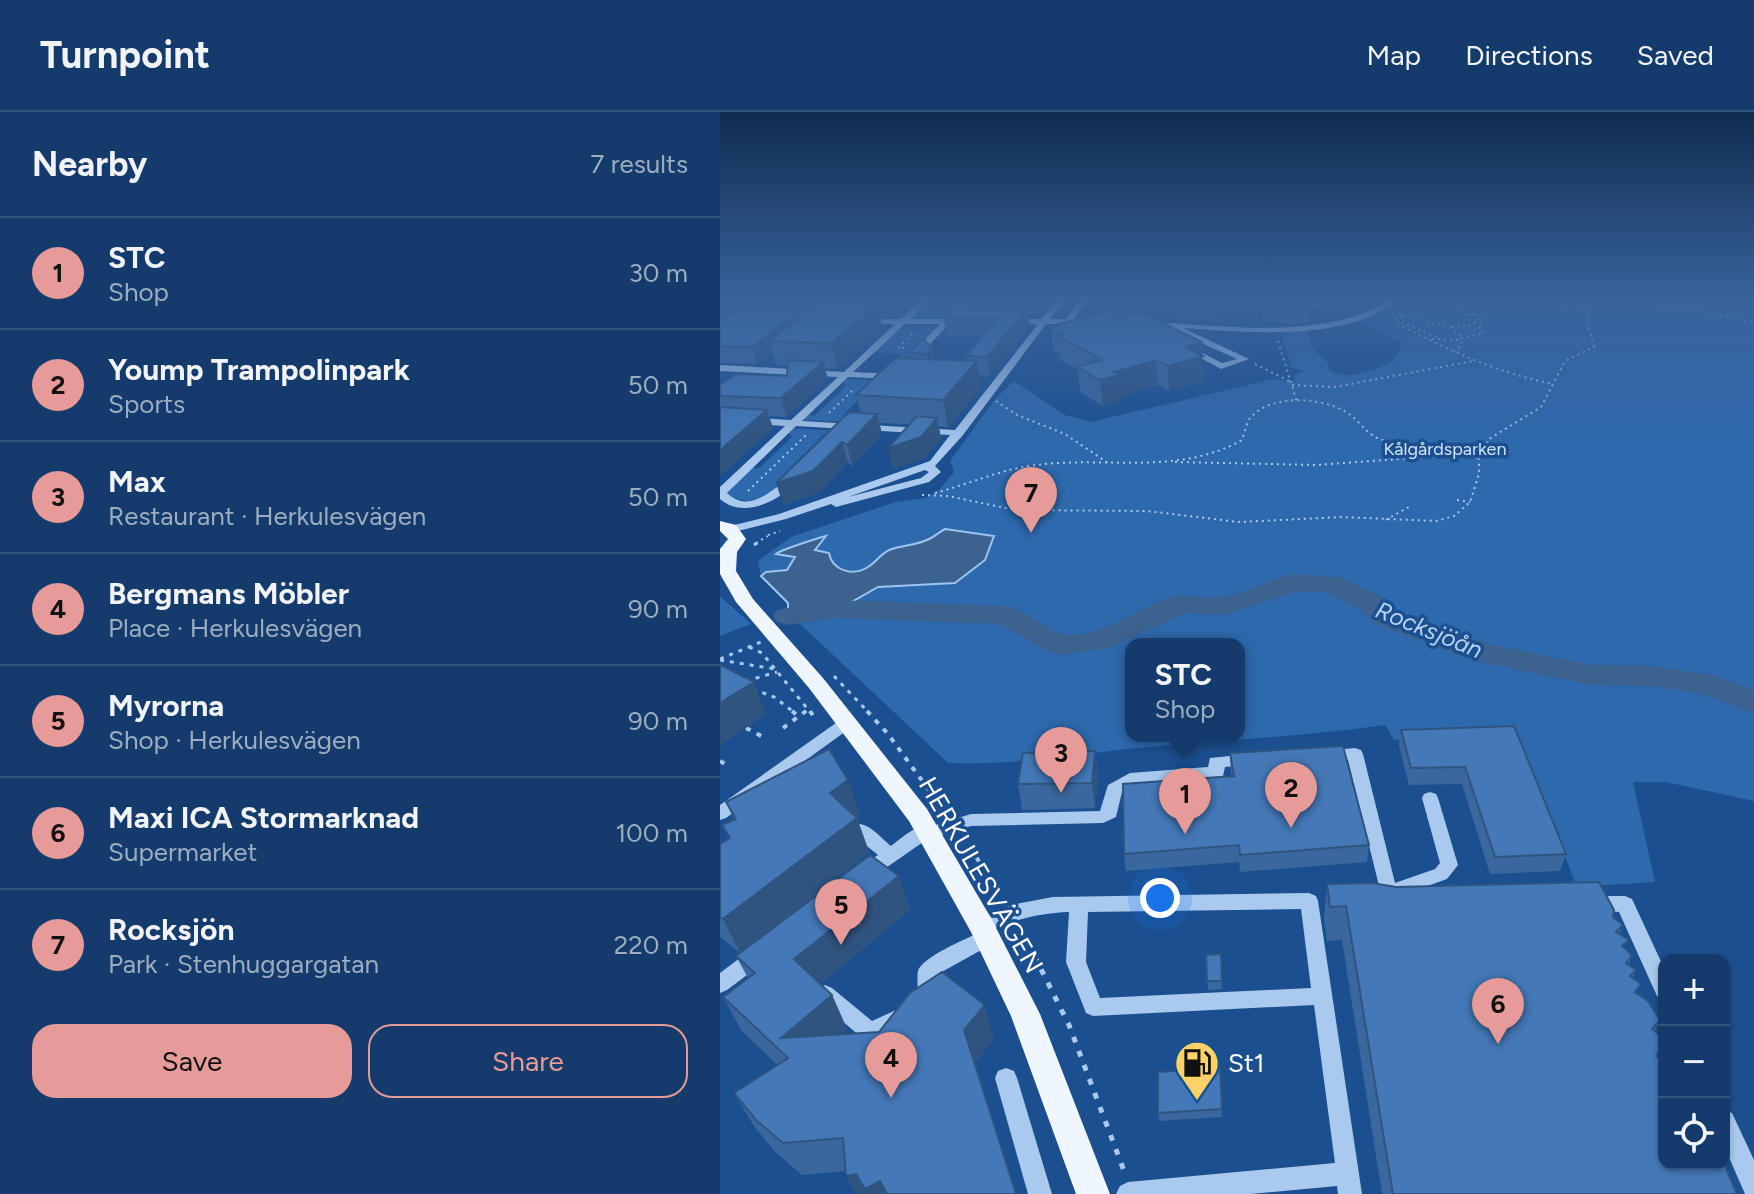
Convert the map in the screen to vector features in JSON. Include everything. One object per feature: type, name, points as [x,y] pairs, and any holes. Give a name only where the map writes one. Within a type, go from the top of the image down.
[{"type":"main road","points":[[727,542],[727,571],[745,602]]},
{"type":"main road","points":[[720,588],[745,602]]},
{"type":"main road","name":"HERKULESVÄGEN","points":[[745,602],[848,722],[927,832],[984,932],[1025,1014],[1093,1194]]},
{"type":"street","points":[[799,475],[781,493],[769,499],[736,503],[722,497],[724,488],[873,349]]},
{"type":"street","points":[[884,387],[920,349]]},
{"type":"street","points":[[727,542],[766,532],[808,507],[848,503],[925,480],[936,472],[927,466],[940,458],[1024,349]]},
{"type":"street","points":[[1188,349],[1221,366],[1245,359]]},
{"type":"street","points":[[1225,349],[1245,359]]},
{"type":"street","points":[[746,381],[769,362]]},
{"type":"street","points":[[720,368],[908,378]]},
{"type":"street","points":[[983,381],[998,382]]},
{"type":"street","points":[[836,436],[855,417]]},
{"type":"street","points":[[720,419],[959,433]]},
{"type":"street","points":[[727,542],[785,522]]},
{"type":"street","points":[[720,814],[848,722]]},
{"type":"street","points":[[1308,756],[1355,754],[1382,902],[1447,870],[1449,865],[1430,798]]},
{"type":"street","points":[[852,884],[889,855],[927,832],[953,823],[1103,817],[1110,813],[1114,789],[1130,779],[1217,772],[1216,762],[1262,759]]},
{"type":"street","points":[[858,829],[889,855]]},
{"type":"street","points":[[825,994],[869,1031],[880,1029],[930,991],[928,972],[933,966],[984,932],[1032,908],[1317,900],[1322,996],[1349,1183],[1128,1194]]},
{"type":"street","points":[[1577,905],[1625,904],[1658,977]]},
{"type":"street","points":[[1079,905],[1076,962],[1093,1007],[1322,996]]},
{"type":"street","points":[[720,984],[769,947]]},
{"type":"street","points":[[1006,1078],[1040,1194]]},
{"type":"street","points":[[1730,1134],[1754,1186]]},
{"type":"path","points":[[1281,349],[1297,402]]},
{"type":"path","points":[[1450,349],[1515,376],[1553,384]]},
{"type":"path","points":[[931,494],[1015,510],[1147,511],[1239,522],[1327,517],[1445,519],[1461,512],[1470,502],[1479,474],[1479,458],[1489,439],[1548,401],[1565,361],[1589,349]]},
{"type":"path","points":[[1245,359],[1292,384],[1335,387],[1477,360]]},
{"type":"path","points":[[736,503],[867,376]]},
{"type":"path","points":[[993,399],[1017,415],[1065,434],[1108,463]]},
{"type":"path","points":[[919,495],[1039,465],[1172,461],[1208,456],[1229,449],[1242,440],[1253,415],[1274,405],[1297,402],[1339,409],[1352,417],[1363,430],[1390,442],[1479,458]]},
{"type":"path","points":[[1172,461],[1191,465],[1316,465],[1458,455]]},
{"type":"path","points":[[1457,500],[1470,502]]},
{"type":"path","points":[[1386,520],[1412,505]]},
{"type":"path","points":[[753,546],[766,532],[785,522]]},
{"type":"path","points":[[720,660],[769,627]]},
{"type":"path","points":[[720,660],[776,670],[736,684],[774,697],[797,715]]},
{"type":"path","points":[[783,728],[808,710]]},
{"type":"path","points":[[746,728],[767,739]]},
{"type":"path","points":[[720,761],[729,766]]},
{"type":"green space","points":[[917,349],[894,372],[885,373],[903,354],[873,352]]},
{"type":"green space","name":"Kålgårdsparken","points":[[1286,349],[1314,349],[1328,363],[1329,370],[1344,375],[1378,368],[1395,358],[1400,349],[1754,349],[1754,801],[1666,782],[1633,782],[1655,882],[1577,887],[1518,738],[1394,740],[1385,725],[1245,739],[1245,638],[1125,638],[1125,742],[1210,742],[1023,761],[948,763],[797,621],[837,611],[791,564],[787,570],[766,572],[761,576],[758,561],[791,537],[896,502],[926,498],[940,489],[954,472],[950,461],[995,399],[1014,381],[1065,415],[1091,422],[1273,379],[1295,381],[1295,375],[1306,371],[1292,368]]},
{"type":"green space","points":[[845,379],[885,381],[874,384],[844,414],[849,419],[846,422],[801,420],[807,414],[814,416],[846,386],[842,382]]},
{"type":"green space","points":[[792,428],[836,431],[823,435],[793,466],[798,471],[766,496],[747,501],[727,494],[752,466],[756,469],[760,467],[792,437],[788,432]]},
{"type":"green space","points":[[720,596],[751,624],[720,636]]},
{"type":"shaded area","points":[[945,529],[994,536],[985,560],[955,583],[878,587],[834,612],[794,622],[784,611],[788,610],[788,603],[761,576],[766,572],[787,570],[795,557],[776,554],[779,552],[826,536],[815,550],[829,553],[838,568],[856,571],[868,567],[888,550],[925,541]]},
{"type":"building","points":[[913,349],[930,349],[926,354],[909,353]]},
{"type":"building","points":[[972,349],[993,349],[987,357],[966,356]]},
{"type":"building","points":[[1083,349],[1190,349],[1203,356],[1168,366],[1156,360],[1114,372],[1119,375],[1100,380],[1077,367],[1102,360]]},
{"type":"building","points":[[895,358],[977,361],[943,400],[856,395]]},
{"type":"building","points":[[788,360],[823,362],[781,398],[720,396],[720,385],[736,374],[787,376]]},
{"type":"building","points":[[720,407],[767,410],[720,450]]},
{"type":"building","points":[[849,412],[877,414],[847,445],[842,442],[813,471],[776,483]]},
{"type":"building","points":[[917,416],[937,418],[921,437],[888,448]]},
{"type":"building","points":[[720,665],[754,682],[720,703]]},
{"type":"building","points":[[1514,726],[1566,854],[1495,857],[1465,767],[1411,768],[1401,730]]},
{"type":"building","points":[[1343,746],[1369,845],[1240,855],[1239,845],[1124,854],[1123,784],[1234,776],[1230,753]]},
{"type":"building","points":[[829,749],[848,780],[830,793],[857,818],[723,919],[720,917],[720,844],[730,838],[722,825],[736,819],[726,802]]},
{"type":"building","points":[[1095,751],[1092,783],[1018,784],[1023,753]]},
{"type":"building","points":[[870,855],[899,876],[794,959],[832,995],[781,1038],[879,1032],[910,993],[942,972],[985,1005],[964,1030],[1016,1194],[887,1194],[880,1181],[865,1189],[856,1174],[846,1176],[843,1138],[783,1143],[756,1120],[734,1093],[788,1058],[723,997],[755,973],[736,956]]},
{"type":"building","points":[[1599,882],[1614,910],[1613,917],[1623,925],[1616,932],[1629,940],[1622,946],[1632,955],[1626,963],[1636,970],[1630,976],[1641,984],[1635,992],[1648,1001],[1658,1017],[1652,1029],[1658,1034],[1658,1170],[1727,1170],[1737,1194],[1393,1194],[1346,906],[1330,907],[1327,884],[1372,883],[1396,887]]},
{"type":"building","points":[[1221,954],[1222,981],[1207,981],[1206,955]]},
{"type":"building","points":[[1220,1068],[1222,1109],[1158,1113],[1158,1072]]},
{"type":"waterway","name":"Rocksjöån","points":[[788,616],[834,609],[1007,615],[1060,645],[1099,641],[1153,614],[1182,604],[1225,606],[1292,583],[1330,583],[1370,603],[1389,619],[1486,654],[1593,675],[1652,676],[1712,686],[1754,703]]},
{"type":"place","name":"Rocksjön","points":[[1031,533]]},
{"type":"place","name":"Max","points":[[1061,793]]},
{"type":"place","name":"Yoump Trampolinpark","points":[[1291,828]]},
{"type":"place","name":"STC","points":[[1185,834]]},
{"type":"place","name":"Myrorna","points":[[841,945]]},
{"type":"place","name":"Maxi ICA Stormarknad","points":[[1498,1044]]},
{"type":"place","name":"Bergmans Möbler","points":[[891,1098]]},
{"type":"place","name":"St1","points":[[1197,1102]]}]
